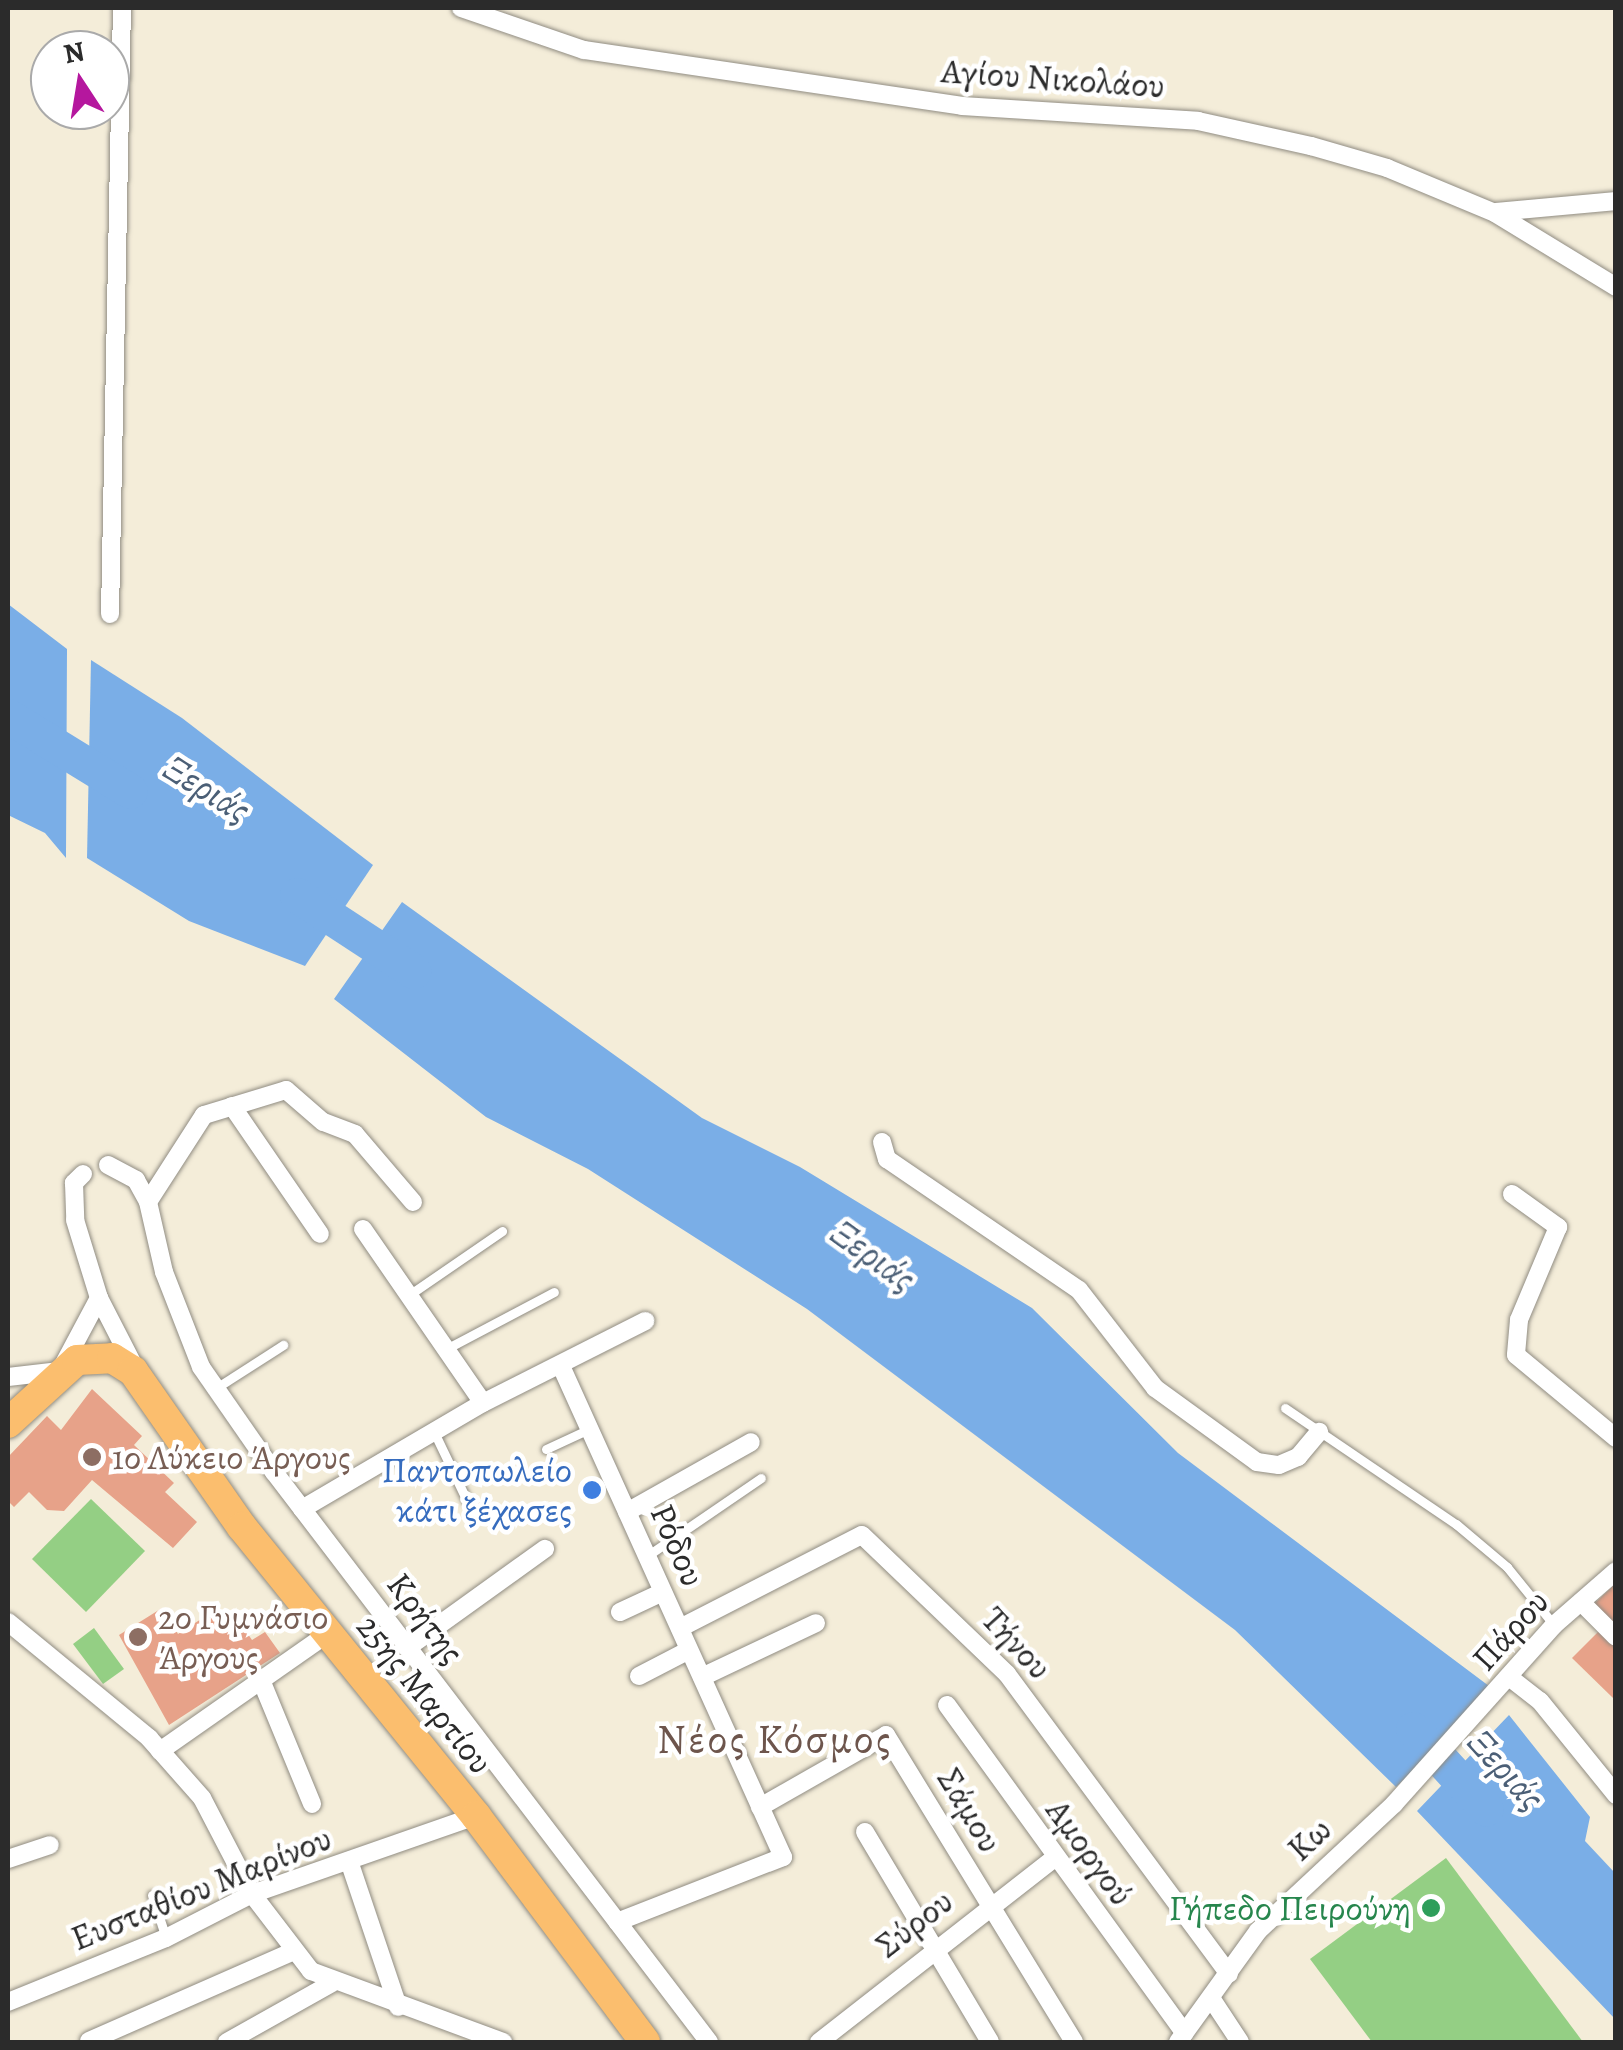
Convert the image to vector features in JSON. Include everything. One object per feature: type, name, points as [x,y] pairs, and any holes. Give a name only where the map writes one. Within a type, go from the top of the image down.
[{"type":"main road","name":"25ης Μαρτίου","points":[[60,1370],[86,1358],[112,1358],[141,1380],[242,1527],[476,1816],[645,2042]]},
{"type":"main road","points":[[8,1423],[60,1370]]},
{"type":"street","points":[[110,614],[122,8]]},
{"type":"street","name":"Αγίου Νικολάου","points":[[461,8],[584,50],[852,94],[1198,120],[1387,168],[1495,212],[1616,287]]},
{"type":"street","points":[[1495,212],[1616,201]]},
{"type":"street","points":[[148,1202],[192,1127],[204,1115],[286,1090],[323,1122],[355,1134],[413,1202]]},
{"type":"street","points":[[232,1106],[320,1234]]},
{"type":"street","points":[[882,1142],[887,1159],[1079,1290],[1155,1388],[1257,1462],[1288,1461],[1319,1432]]},
{"type":"street","points":[[108,1165],[136,1180],[148,1202]]},
{"type":"street","points":[[83,1174],[72,1200],[100,1298],[141,1380]]},
{"type":"street","points":[[1512,1194],[1558,1227],[1520,1320],[1516,1355],[1616,1438]]},
{"type":"street","name":"Κρήτης","points":[[148,1202],[164,1272],[216,1388],[302,1510],[709,2042]]},
{"type":"street","points":[[362,1229],[484,1403]]},
{"type":"street","points":[[8,1377],[60,1370],[100,1298]]},
{"type":"street","points":[[302,1510],[484,1403],[644,1322]]},
{"type":"street","name":"Ρόδου","points":[[561,1366],[784,1857],[617,1922]]},
{"type":"street","points":[[627,1512],[752,1442]]},
{"type":"street","name":"Τήνου","points":[[680,1628],[862,1535],[1007,1674],[1229,1974]]},
{"type":"street","points":[[408,1648],[545,1549]]},
{"type":"street","name":"Πάρου","points":[[1459,1737],[1554,1625],[1616,1572]]},
{"type":"street","points":[[620,1612],[664,1592]]},
{"type":"street","points":[[1581,1602],[1616,1636]]},
{"type":"street","points":[[8,1622],[160,1750],[202,1798],[252,1894],[292,1952],[332,1983],[503,2042]]},
{"type":"street","points":[[702,1677],[816,1623]]},
{"type":"street","points":[[160,1750],[327,1634]]},
{"type":"street","points":[[638,1676],[690,1650]]},
{"type":"street","points":[[1510,1677],[1540,1701],[1616,1795]]},
{"type":"street","points":[[262,1680],[312,1804]]},
{"type":"street","name":"Αμοργού","points":[[947,1705],[1181,2038]]},
{"type":"street","name":"Σάμου","points":[[760,1806],[886,1735],[1074,2042]]},
{"type":"street","name":"Κω","points":[[1181,2038],[1213,2001],[1258,1931],[1459,1737]]},
{"type":"street","name":"Ευσταθίου Μαρίνου","points":[[8,2002],[166,1938],[252,1894],[476,1816]]},
{"type":"street","points":[[865,1832],[990,2042]]},
{"type":"street","points":[[8,1859],[50,1846]]},
{"type":"street","name":"Σύρου","points":[[819,2042],[934,1946],[1053,1859]]},
{"type":"street","points":[[349,1861],[398,2008]]},
{"type":"street","points":[[89,2041],[292,1952]]},
{"type":"street","points":[[226,2042],[332,1983]]},
{"type":"street","points":[[1213,2001],[1240,2042]]},
{"type":"lane","points":[[409,1295],[502,1231]]},
{"type":"lane","points":[[446,1349],[554,1292]]},
{"type":"lane","points":[[216,1388],[282,1345]]},
{"type":"lane","points":[[1284,1408],[1456,1524],[1506,1568],[1554,1625]]},
{"type":"lane","points":[[546,1449],[590,1428]]},
{"type":"lane","points":[[434,1432],[467,1501]]},
{"type":"lane","points":[[647,1556],[761,1478]]},
{"type":"lane","points":[[152,1895],[166,1938]]},
{"type":"green space","points":[[91,1499],[145,1551],[86,1612],[32,1559]]},
{"type":"green space","points":[[94,1628],[124,1669],[103,1684],[73,1644]]},
{"type":"green space","name":"Γήπεδο Πειρούνη","points":[[1446,1858],[1583,2042],[1372,2042],[1310,1959]]},
{"type":"water","points":[[8,604],[67,649],[66,858],[45,833],[8,815]]},
{"type":"water","points":[[91,660],[182,718],[373,865],[305,966],[189,921],[87,858]]},
{"type":"water","points":[[402,902],[702,1118],[800,1167],[1032,1308],[1178,1453],[1489,1686],[1461,1725],[1396,1787],[1235,1630],[807,1309],[588,1169],[486,1117],[334,999]]},
{"type":"water","points":[[1509,1715],[1590,1817],[1585,1841],[1615,1873],[1615,2019],[1417,1811]]},
{"type":"building","points":[[92,1389],[142,1436],[134,1445],[174,1483],[165,1492],[197,1522],[173,1548],[92,1480],[64,1511],[47,1510],[29,1492],[14,1507],[8,1501],[8,1457],[47,1416],[61,1430]]},
{"type":"building","points":[[1616,1583],[1616,1628],[1593,1605]]},
{"type":"building","points":[[162,1608],[178,1634],[215,1610],[233,1612],[252,1640],[265,1632],[280,1653],[169,1725],[119,1635]]},
{"type":"building","points":[[1599,1631],[1616,1647],[1613,1698],[1572,1658]]},
{"type":"waterway","name":"Ξεριάς","points":[[8,716],[130,791]]},
{"type":"waterway","name":"Ξεριάς","points":[[297,895],[413,971]]},
{"type":"waterway","name":"Ξεριάς","points":[[1413,1729],[1486,1809]]},
{"type":"place","name":"1ο Λύκειο Άργους","points":[[92,1457]]},
{"type":"place","name":"Παντοπωλείο κάτι ξέχασες","points":[[592,1490]]},
{"type":"place","name":"2ο Γυμνάσιο Άργους","points":[[138,1637]]},
{"type":"place","name":"Γήπεδο Πειρούνη","points":[[1431,1908]]},
{"type":"district","name":"Νέος Κόσμος","points":[[775,1740]]}]
